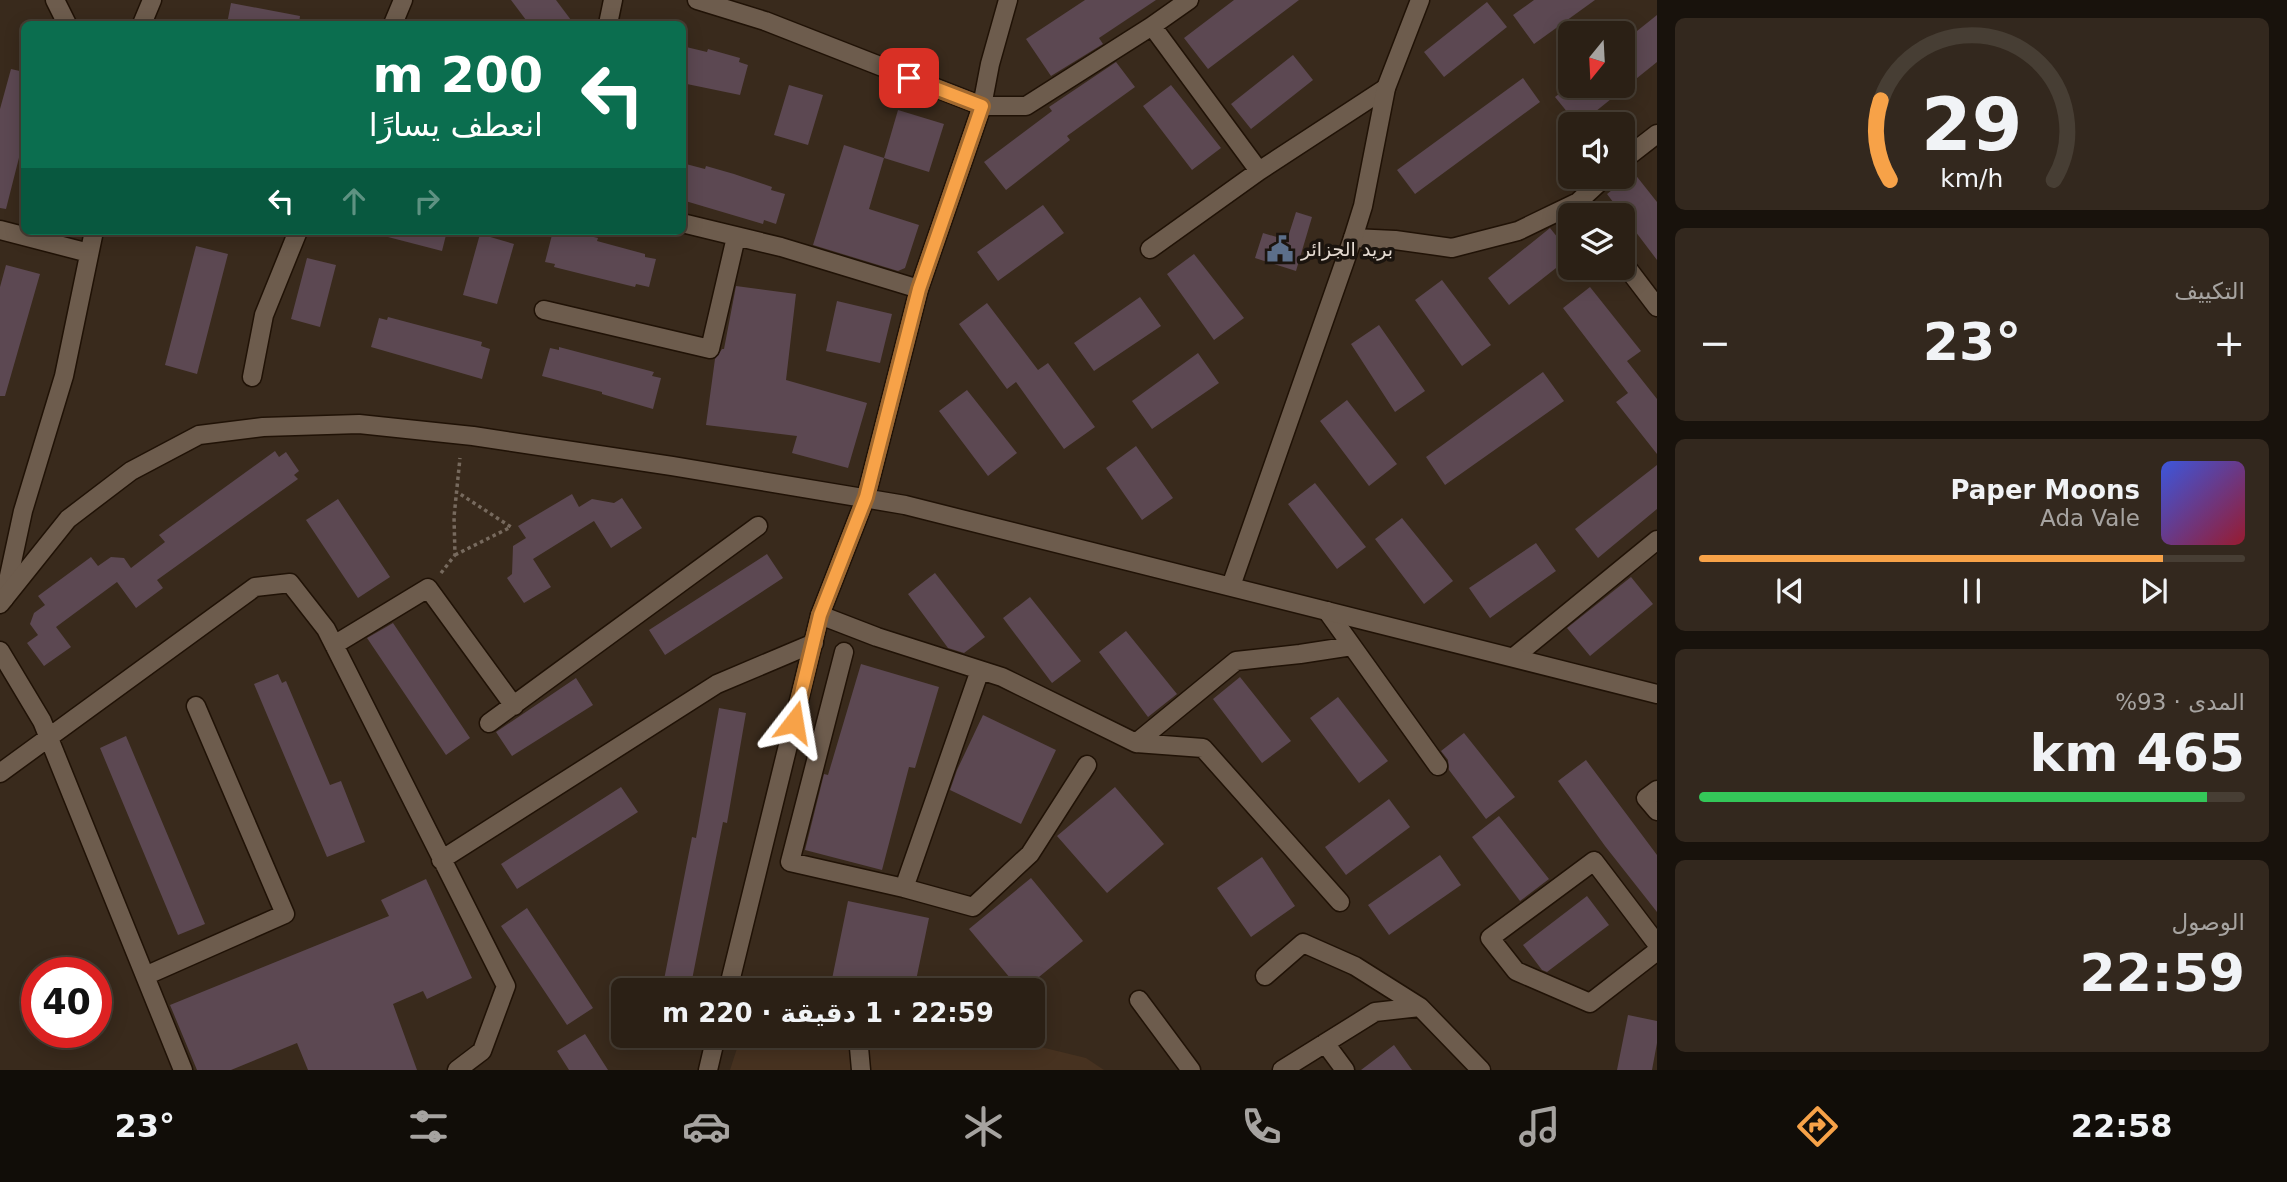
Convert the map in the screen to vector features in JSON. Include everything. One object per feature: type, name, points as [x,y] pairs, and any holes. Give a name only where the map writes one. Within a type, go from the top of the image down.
[{"type":"street","points":[[55,0],[66,21]]},
{"type":"street","points":[[143,21],[152,0]]},
{"type":"street","points":[[394,21],[402,0]]},
{"type":"street","points":[[609,21],[613,0]]},
{"type":"street","points":[[697,0],[765,21],[982,106],[1026,106],[1189,0]]},
{"type":"street","points":[[736,978],[820,615],[866,497],[919,289],[982,106],[990,64],[1008,0]]},
{"type":"street","points":[[1231,586],[1353,238],[1363,206],[1385,88],[1420,0]]},
{"type":"street","points":[[1152,26],[1259,172]]},
{"type":"street","points":[[1150,249],[1385,88]]},
{"type":"street","points":[[1635,151],[1657,134]]},
{"type":"street","points":[[1353,238],[1395,240],[1452,248],[1558,217]]},
{"type":"street","points":[[686,224],[781,247],[919,289]]},
{"type":"street","points":[[1,233],[89,253]]},
{"type":"street","points":[[2,602],[23,511],[64,376],[93,235]]},
{"type":"street","points":[[252,377],[264,315],[296,235]]},
{"type":"street","points":[[544,310],[710,349],[736,237]]},
{"type":"street","points":[[1635,278],[1657,307]]},
{"type":"street","points":[[2,602],[68,519],[131,471],[200,435],[262,426],[359,424],[473,436],[866,497],[1657,694]]},
{"type":"street","points":[[489,723],[758,526]]},
{"type":"street","points":[[1514,657],[1657,540]]},
{"type":"street","points":[[0,773],[255,587],[290,583],[326,628],[506,986],[482,1051],[457,1070]]},
{"type":"street","points":[[334,645],[428,588],[514,706]]},
{"type":"street","points":[[1327,611],[1438,766]]},
{"type":"street","points":[[820,615],[1002,677],[1136,743],[1203,748],[1340,902]]},
{"type":"street","points":[[441,860],[717,684],[814,643]]},
{"type":"street","points":[[1136,743],[1236,661],[1352,646]]},
{"type":"street","points":[[0,651],[42,721],[183,1070]]},
{"type":"street","points":[[844,652],[790,862],[973,907],[1030,855],[1087,765]]},
{"type":"street","points":[[904,888],[981,670]]},
{"type":"street","points":[[145,976],[285,914],[196,706]]},
{"type":"street","points":[[1657,790],[1646,798],[1657,811]]},
{"type":"street","points":[[1657,944],[1594,860],[1490,938],[1516,971],[1590,1003],[1657,951]]},
{"type":"street","points":[[1265,976],[1303,943],[1355,966],[1420,1007],[1481,1070]]},
{"type":"street","points":[[1139,1000],[1191,1070]]},
{"type":"street","points":[[1282,1070],[1375,1012],[1420,1007]]},
{"type":"street","points":[[1325,1043],[1345,1070]]},
{"type":"street","points":[[708,1070],[713,1048]]},
{"type":"street","points":[[859,1048],[861,1070]]},
{"type":"path","points":[[455,555],[454,517],[460,458]]},
{"type":"path","points":[[428,588],[455,555],[511,527],[457,492]]},
{"type":"shaded area","points":[[737,1048],[1045,1048],[1086,1058],[1104,1070],[730,1070]]},
{"type":"building","points":[[511,0],[556,0],[572,21],[527,21]]},
{"type":"building","points":[[1085,0],[1156,0],[1099,38],[1103,44],[1051,76],[1026,39]]},
{"type":"building","points":[[1234,0],[1299,0],[1208,69],[1184,38]]},
{"type":"building","points":[[1534,0],[1595,0],[1566,21],[1558,21],[1558,27],[1534,44],[1513,15]]},
{"type":"building","points":[[1487,2],[1507,27],[1444,77],[1424,52]]},
{"type":"building","points":[[231,3],[300,16],[299,21],[228,21]]},
{"type":"building","points":[[1657,15],[1657,62],[1635,80],[1635,33]]},
{"type":"building","points":[[686,47],[707,52],[708,49],[740,58],[739,62],[748,65],[740,95],[686,84]]},
{"type":"building","points":[[1293,55],[1313,80],[1251,129],[1231,104]]},
{"type":"building","points":[[1116,62],[1135,87],[1067,136],[1070,140],[1006,190],[984,162],[1052,111],[1049,107]]},
{"type":"building","points":[[11,69],[21,71],[21,150],[6,209],[0,208],[0,109]]},
{"type":"building","points":[[1523,78],[1540,102],[1415,194],[1397,170]]},
{"type":"building","points":[[789,85],[823,95],[808,145],[774,135]]},
{"type":"building","points":[[1171,85],[1221,148],[1192,170],[1143,106]]},
{"type":"building","points":[[1558,95],[1558,98],[1612,98],[1595,112],[1567,112],[1555,97]]},
{"type":"building","points":[[898,110],[944,124],[929,172],[884,158]]},
{"type":"building","points":[[844,145],[884,158],[869,209],[919,225],[905,268],[898,271],[813,245]]},
{"type":"building","points":[[686,164],[705,169],[706,166],[734,174],[785,194],[776,224],[764,220],[763,224],[686,201]]},
{"type":"building","points":[[1635,174],[1657,202],[1657,260],[1635,231],[1635,203],[1614,203],[1607,194],[1613,189],[1635,189]]},
{"type":"building","points":[[1043,205],[1064,233],[998,281],[977,252]]},
{"type":"building","name":"بريد الجزائر","points":[[1296,212],[1312,217],[1296,271],[1255,258],[1263,233],[1287,240]]},
{"type":"building","points":[[1550,228],[1558,238],[1558,266],[1509,305],[1488,278]]},
{"type":"building","points":[[388,235],[446,235],[442,251]]},
{"type":"building","points":[[480,235],[514,244],[497,304],[463,295]]},
{"type":"building","points":[[552,235],[585,235],[656,259],[649,287],[636,284],[635,287],[554,267],[555,264],[545,262]]},
{"type":"building","points":[[196,246],[228,254],[197,374],[165,365]]},
{"type":"building","points":[[1194,254],[1244,318],[1214,340],[1167,274]]},
{"type":"building","points":[[307,258],[336,265],[320,327],[291,319]]},
{"type":"building","points":[[6,265],[40,274],[5,396],[0,396],[0,287]]},
{"type":"building","points":[[1442,280],[1491,345],[1462,366],[1415,300]]},
{"type":"building","points":[[736,286],[796,294],[786,380],[867,403],[848,468],[792,453],[797,436],[706,425],[715,359],[724,349]]},
{"type":"building","points":[[1590,287],[1641,351],[1627,361],[1657,399],[1657,454],[1616,402],[1628,393],[1563,308]]},
{"type":"building","points":[[1140,297],[1161,326],[1094,371],[1074,343]]},
{"type":"building","points":[[837,301],[892,314],[880,363],[826,351]]},
{"type":"building","points":[[987,303],[1038,370],[1048,363],[1095,427],[1064,449],[1016,382],[1007,389],[959,324]]},
{"type":"building","points":[[388,317],[482,342],[481,346],[490,349],[482,379],[371,347],[379,318],[387,320]]},
{"type":"building","points":[[1379,325],[1425,391],[1395,412],[1351,344]]},
{"type":"building","points":[[559,347],[654,372],[652,376],[661,378],[653,409],[542,376],[550,348],[559,350]]},
{"type":"building","points":[[1198,353],[1219,383],[1152,429],[1132,401]]},
{"type":"building","points":[[1543,372],[1564,401],[1445,485],[1426,457]]},
{"type":"building","points":[[967,390],[1017,453],[988,476],[939,411]]},
{"type":"building","points":[[1347,400],[1397,464],[1369,486],[1320,421]]},
{"type":"building","points":[[1136,446],[1173,498],[1142,520],[1106,468]]},
{"type":"building","points":[[275,451],[279,457],[286,452],[299,471],[294,475],[298,479],[157,580],[163,588],[136,608],[117,582],[56,627],[71,647],[44,666],[27,643],[38,635],[30,624],[34,613],[45,605],[38,596],[91,557],[98,566],[111,557],[124,558],[131,568],[165,542],[159,535]]},
{"type":"building","points":[[1657,465],[1657,509],[1598,558],[1575,529]]},
{"type":"building","points":[[1315,483],[1366,547],[1337,569],[1288,504]]},
{"type":"building","points":[[572,494],[579,507],[592,499],[614,503],[622,498],[642,528],[611,548],[594,521],[533,559],[551,587],[524,603],[507,578],[512,574],[513,546],[526,538],[518,526]]},
{"type":"building","points":[[338,499],[390,577],[358,598],[306,520]]},
{"type":"building","points":[[1402,518],[1453,581],[1424,604],[1375,539]]},
{"type":"building","points":[[1536,543],[1556,571],[1490,618],[1469,588]]},
{"type":"building","points":[[767,554],[783,578],[665,655],[649,630]]},
{"type":"building","points":[[935,573],[985,637],[964,653],[948,648],[908,594]]},
{"type":"building","points":[[1631,577],[1653,604],[1590,656],[1567,628]]},
{"type":"building","points":[[1030,597],[1081,661],[1052,683],[1003,618]]},
{"type":"building","points":[[393,623],[470,738],[446,755],[367,638]]},
{"type":"building","points":[[1126,631],[1177,694],[1148,717],[1099,652]]},
{"type":"building","points":[[861,664],[939,687],[915,768],[909,767],[882,870],[805,850],[824,774],[828,775]]},
{"type":"building","points":[[278,674],[282,683],[286,681],[330,785],[341,781],[365,842],[327,857],[254,684]]},
{"type":"building","points":[[1240,677],[1291,741],[1262,763],[1213,699]]},
{"type":"building","points":[[576,678],[593,705],[512,756],[496,732]]},
{"type":"building","points":[[1338,697],[1388,761],[1359,783],[1310,718]]},
{"type":"building","points":[[719,708],[746,713],[727,823],[723,822],[692,978],[664,978],[692,837],[696,838]]},
{"type":"building","points":[[983,715],[1056,750],[1021,824],[950,790]]},
{"type":"building","points":[[1464,733],[1515,797],[1486,819],[1449,770],[1448,760],[1441,751]]},
{"type":"building","points":[[126,736],[205,924],[178,935],[100,748]]},
{"type":"building","points":[[1586,760],[1657,855],[1657,912],[1558,781]]},
{"type":"building","points":[[621,787],[638,812],[517,889],[501,864]]},
{"type":"building","points":[[1115,787],[1164,844],[1107,893],[1057,836]]},
{"type":"building","points":[[1389,799],[1410,827],[1346,875],[1325,847]]},
{"type":"building","points":[[1499,816],[1549,879],[1520,901],[1472,837]]},
{"type":"building","points":[[1440,855],[1461,885],[1389,935],[1368,905]]},
{"type":"building","points":[[1262,857],[1295,906],[1251,937],[1217,888]]},
{"type":"building","points":[[1031,878],[1083,941],[1038,978],[1010,978],[969,929]]},
{"type":"building","points":[[426,879],[472,978],[427,999],[423,991],[393,1004],[417,1070],[308,1070],[297,1043],[231,1070],[197,1070],[170,1005],[389,916],[381,900]]},
{"type":"building","points":[[1587,896],[1609,925],[1547,972],[1542,970],[1523,945]]},
{"type":"building","points":[[848,901],[929,918],[916,978],[832,978]]},
{"type":"building","points":[[527,908],[593,1008],[567,1025],[501,926]]},
{"type":"building","points":[[1628,1015],[1657,1021],[1657,1043],[1652,1070],[1617,1070]]},
{"type":"building","points":[[585,1034],[608,1070],[569,1070],[557,1051]]},
{"type":"building","points":[[1394,1045],[1412,1070],[1361,1070]]},
{"type":"place","name":"بريد الجزائر","points":[[1280,249]]},
{"type":"route","points":[[794,722],[820,615],[866,497],[919,289],[982,106],[909,78]]}]
